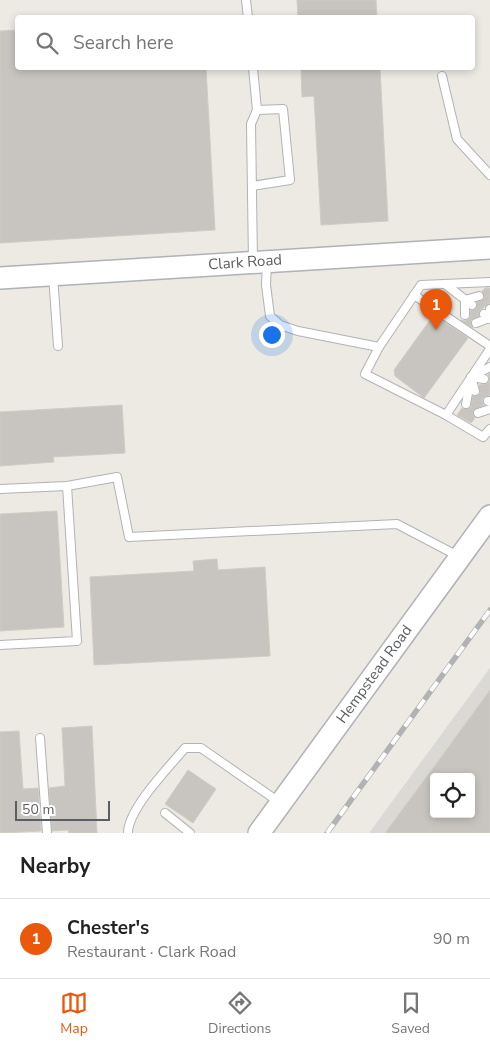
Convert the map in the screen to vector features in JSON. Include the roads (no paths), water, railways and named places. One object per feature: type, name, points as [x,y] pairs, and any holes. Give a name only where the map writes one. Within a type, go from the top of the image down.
[{"type":"street","name":"Clark Road","points":[[0,278],[490,248]]},
{"type":"street","name":"Hempstead Road","points":[[259,833],[490,516]]},
{"type":"lane","points":[[246,0],[248,15]]},
{"type":"lane","points":[[253,70],[257,110],[251,124],[252,186],[260,261],[266,285],[270,316],[280,326],[379,348]]},
{"type":"lane","points":[[442,76],[457,139],[490,175]]},
{"type":"lane","points":[[252,186],[290,180],[283,108],[257,110]]},
{"type":"lane","points":[[53,274],[58,346]]},
{"type":"lane","points":[[490,282],[421,285],[379,348],[365,374],[446,415],[483,437],[490,428]]},
{"type":"lane","points":[[445,284],[469,302]]},
{"type":"lane","points":[[414,295],[490,347],[446,415]]},
{"type":"lane","points":[[465,315],[469,302],[479,296]]},
{"type":"lane","points":[[476,324],[488,315]]},
{"type":"lane","points":[[471,377],[490,367]]},
{"type":"lane","points":[[471,377],[484,378]]},
{"type":"lane","points":[[471,377],[475,391]]},
{"type":"lane","points":[[466,404],[471,377]]},
{"type":"lane","points":[[478,413],[490,409]]},
{"type":"lane","points":[[0,489],[68,486],[117,477],[129,537],[397,524],[460,557]]},
{"type":"lane","points":[[0,645],[77,641],[68,486]]},
{"type":"lane","points":[[40,738],[47,833]]},
{"type":"lane","points":[[128,833],[128,826],[138,806],[185,748],[201,748],[281,803]]},
{"type":"lane","points":[[166,813],[190,833]]},
{"type":"railway","points":[[327,833],[490,610]]},
{"type":"place","name":"Chester's","points":[[436,330]]}]
